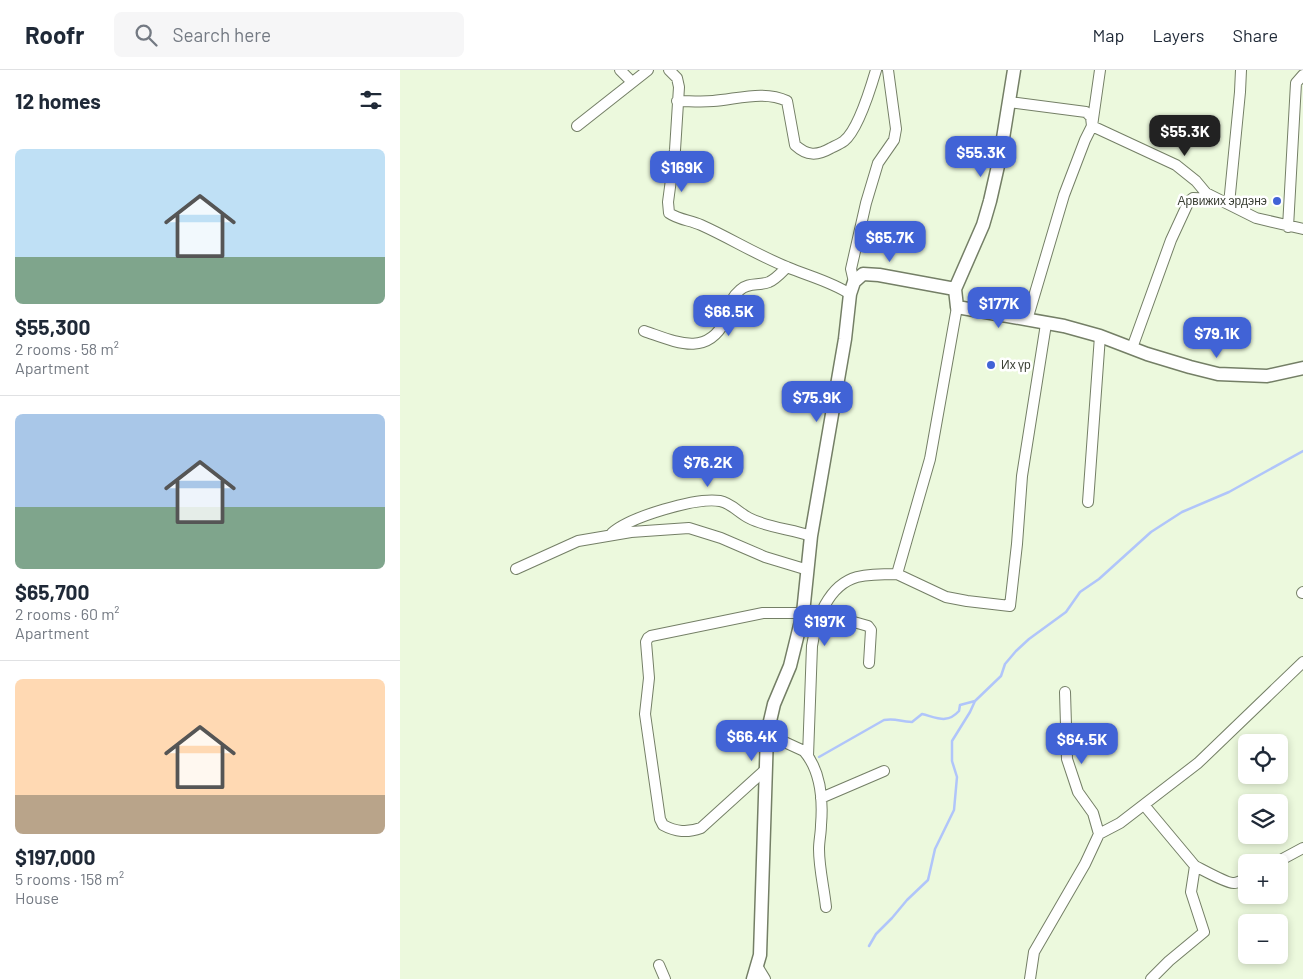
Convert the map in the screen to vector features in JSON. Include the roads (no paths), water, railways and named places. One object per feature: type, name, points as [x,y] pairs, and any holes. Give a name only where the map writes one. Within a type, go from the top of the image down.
[{"type":"street","points":[[620,70],[632,82]]},
{"type":"street","points":[[577,126],[648,70]]},
{"type":"street","points":[[670,70],[677,78],[679,87],[668,202],[669,213],[677,218],[700,224],[787,267],[840,287],[852,288]]},
{"type":"street","points":[[678,101],[712,101],[765,95],[778,97],[787,101],[795,145],[811,154],[820,154],[846,140],[862,114],[876,70]]},
{"type":"street","points":[[752,979],[760,955],[767,734],[774,704],[790,666],[803,612],[812,536],[846,339],[852,288],[851,269],[866,203],[878,163],[894,140],[896,129],[888,70]]},
{"type":"street","points":[[897,574],[930,459],[957,308],[955,289],[983,225],[990,202],[1000,157],[1014,70]]},
{"type":"street","points":[[1027,320],[1064,195],[1092,126],[1100,70]]},
{"type":"street","points":[[1230,204],[1241,70]]},
{"type":"street","points":[[1288,227],[1296,83],[1303,75]]},
{"type":"street","points":[[1009,102],[1086,112],[1091,117],[1092,126]]},
{"type":"street","points":[[1092,126],[1176,165],[1196,181],[1206,193],[1256,218],[1303,229]]},
{"type":"street","points":[[1132,348],[1171,240],[1189,202],[1193,198],[1220,199]]},
{"type":"street","points":[[644,331],[684,344],[695,345],[708,340],[717,332],[726,319],[730,301],[745,285],[760,285],[770,282],[787,267]]},
{"type":"street","points":[[852,288],[863,274],[879,275],[955,289]]},
{"type":"street","points":[[957,308],[1064,326],[1100,336],[1190,367],[1218,374],[1267,376],[1303,368]]},
{"type":"street","points":[[808,756],[812,646],[822,613],[831,595],[839,586],[857,577],[897,574],[946,596],[967,601],[1010,606],[1022,476],[1046,324]]},
{"type":"street","points":[[1088,502],[1100,336]]},
{"type":"street","points":[[609,536],[628,523],[662,510],[703,500],[721,501],[749,518],[812,536]]},
{"type":"street","points":[[516,569],[578,541],[631,532],[689,528],[721,538],[765,557],[808,570]]},
{"type":"street","points":[[765,770],[701,828],[679,832],[663,825],[660,819],[645,714],[649,678],[646,642],[651,636],[764,614],[803,612]]},
{"type":"street","points":[[822,613],[868,626],[871,630],[869,663]]},
{"type":"street","points":[[795,644],[812,646]]},
{"type":"street","points":[[1030,979],[1034,952],[1085,864],[1099,834],[1120,823],[1198,763],[1303,662]]},
{"type":"street","points":[[1066,692],[1067,759],[1078,792],[1093,813],[1099,834]]},
{"type":"street","points":[[767,734],[804,752],[808,756],[820,785],[819,856],[826,907]]},
{"type":"street","points":[[821,798],[884,771]]},
{"type":"street","points":[[1144,805],[1195,866],[1224,881],[1233,883],[1238,881]]},
{"type":"street","points":[[1288,856],[1303,848]]},
{"type":"street","points":[[1150,979],[1204,932],[1192,892],[1195,866]]},
{"type":"street","points":[[659,965],[665,979]]},
{"type":"street","points":[[757,966],[765,979]]},
{"type":"waterway","points":[[869,946],[876,934],[928,880],[935,849],[954,810],[957,777],[952,761],[952,741],[975,701],[1001,676],[1005,664],[1016,651],[1066,612],[1080,592],[1099,579],[1151,532],[1182,512],[1229,492],[1303,451]]},
{"type":"waterway","points":[[819,757],[884,720],[892,719],[912,722],[922,714],[946,719],[955,715],[959,711],[960,705],[975,701]]},
{"type":"place","name":"Арвижих эрдэнэ","points":[[1277,201]]},
{"type":"place","name":"Их үр","points":[[991,365]]}]
